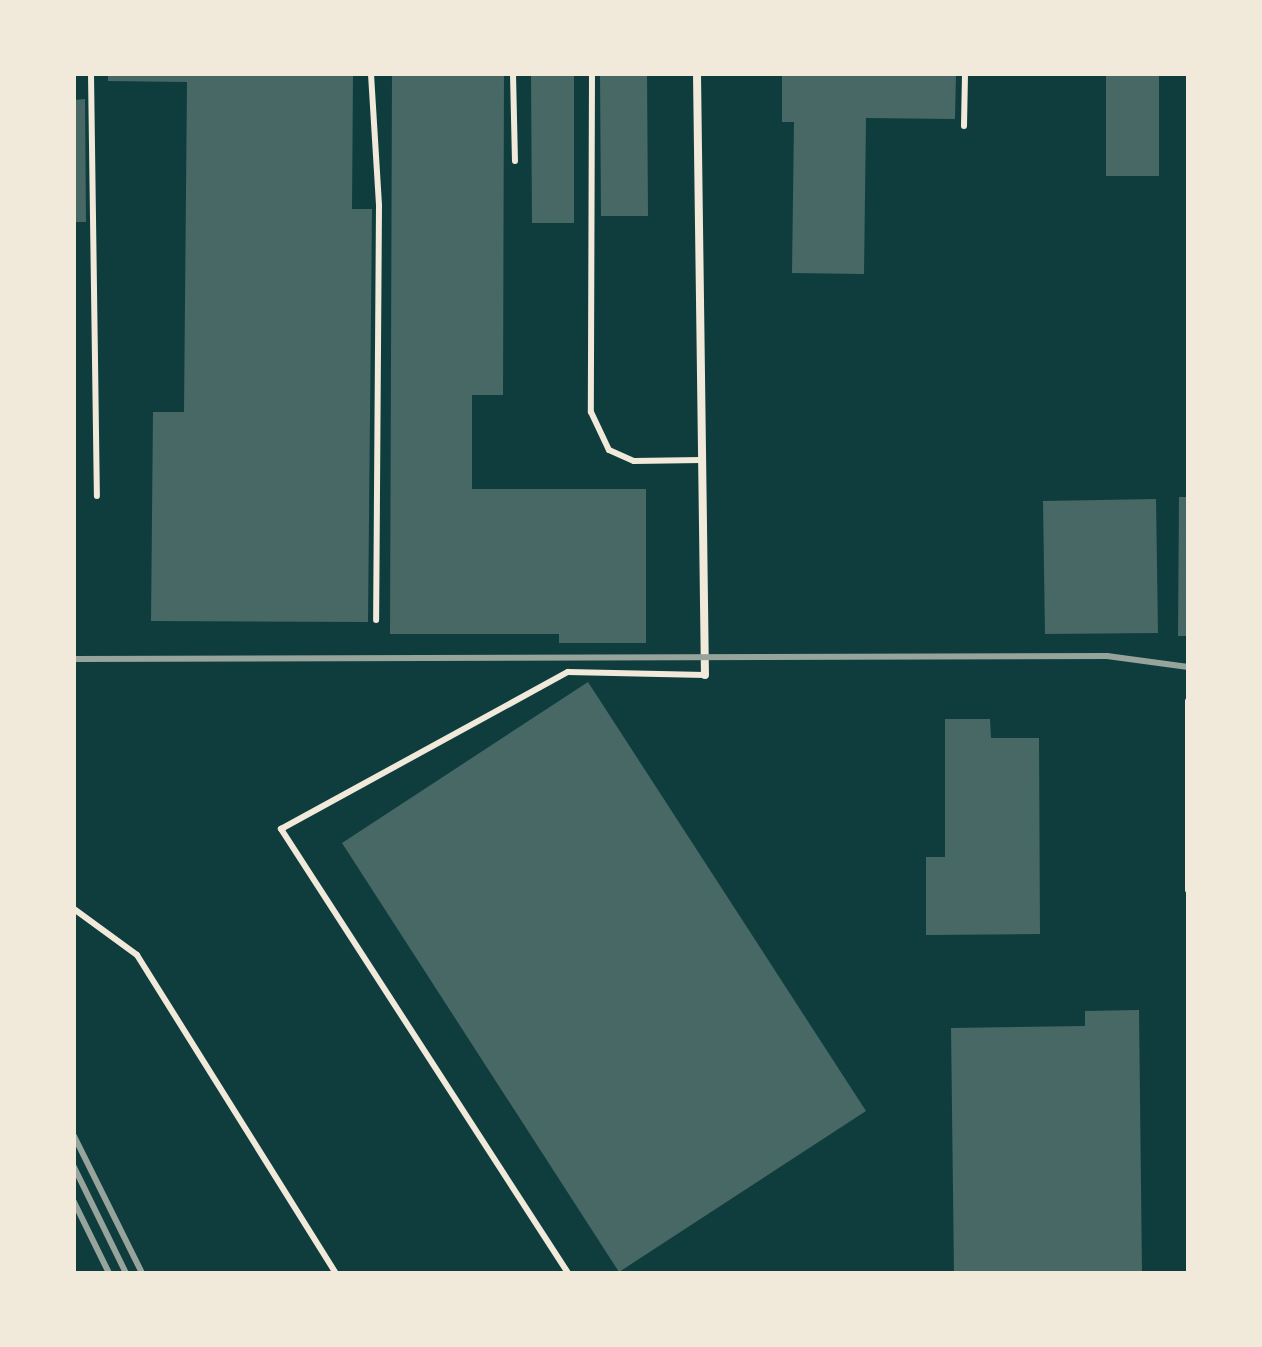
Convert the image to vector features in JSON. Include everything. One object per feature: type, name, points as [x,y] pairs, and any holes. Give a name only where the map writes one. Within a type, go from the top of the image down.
[{"type":"street","points":[[697,74],[705,675]]},
{"type":"lane","points":[[91,74],[97,496]]},
{"type":"lane","points":[[371,74],[379,206],[376,620]]},
{"type":"lane","points":[[513,74],[515,161]]},
{"type":"lane","points":[[592,74],[591,412],[609,450],[634,461],[701,460]]},
{"type":"lane","points":[[964,126],[965,74]]},
{"type":"lane","points":[[568,1273],[281,829],[568,672],[705,675]]},
{"type":"lane","points":[[1188,701],[1188,890]]},
{"type":"lane","points":[[74,909],[137,955],[336,1273]]},
{"type":"building","points":[[108,74],[353,74],[352,209],[372,209],[368,622],[151,621],[153,412],[184,412],[187,82],[108,81]]},
{"type":"building","points":[[392,74],[504,74],[503,395],[472,395],[472,489],[646,489],[646,643],[559,643],[559,634],[390,634]]},
{"type":"building","points":[[531,74],[574,74],[574,223],[532,223]]},
{"type":"building","points":[[600,74],[647,74],[648,216],[601,216]]},
{"type":"building","points":[[782,74],[956,74],[955,119],[866,118],[864,274],[792,273],[794,122],[782,122]]},
{"type":"building","points":[[1106,74],[1159,74],[1159,176],[1106,176]]},
{"type":"building","points":[[85,99],[86,222],[74,222],[74,100]]},
{"type":"building","points":[[1179,497],[1188,497],[1188,636],[1178,636]]},
{"type":"building","points":[[1156,499],[1158,633],[1045,634],[1043,501]]},
{"type":"building","points":[[588,682],[866,1111],[619,1272],[342,843]]},
{"type":"building","points":[[945,719],[990,719],[991,738],[1039,738],[1040,934],[926,935],[926,857],[945,857]]},
{"type":"building","points":[[1139,1010],[1142,1273],[954,1273],[951,1028],[1085,1026],[1085,1011]]},
{"type":"railway","points":[[74,659],[1107,656],[1188,667]]},
{"type":"railway","points":[[74,1136],[142,1273]]},
{"type":"railway","points":[[74,1167],[126,1273]]},
{"type":"railway","points":[[74,1202],[109,1273]]}]
